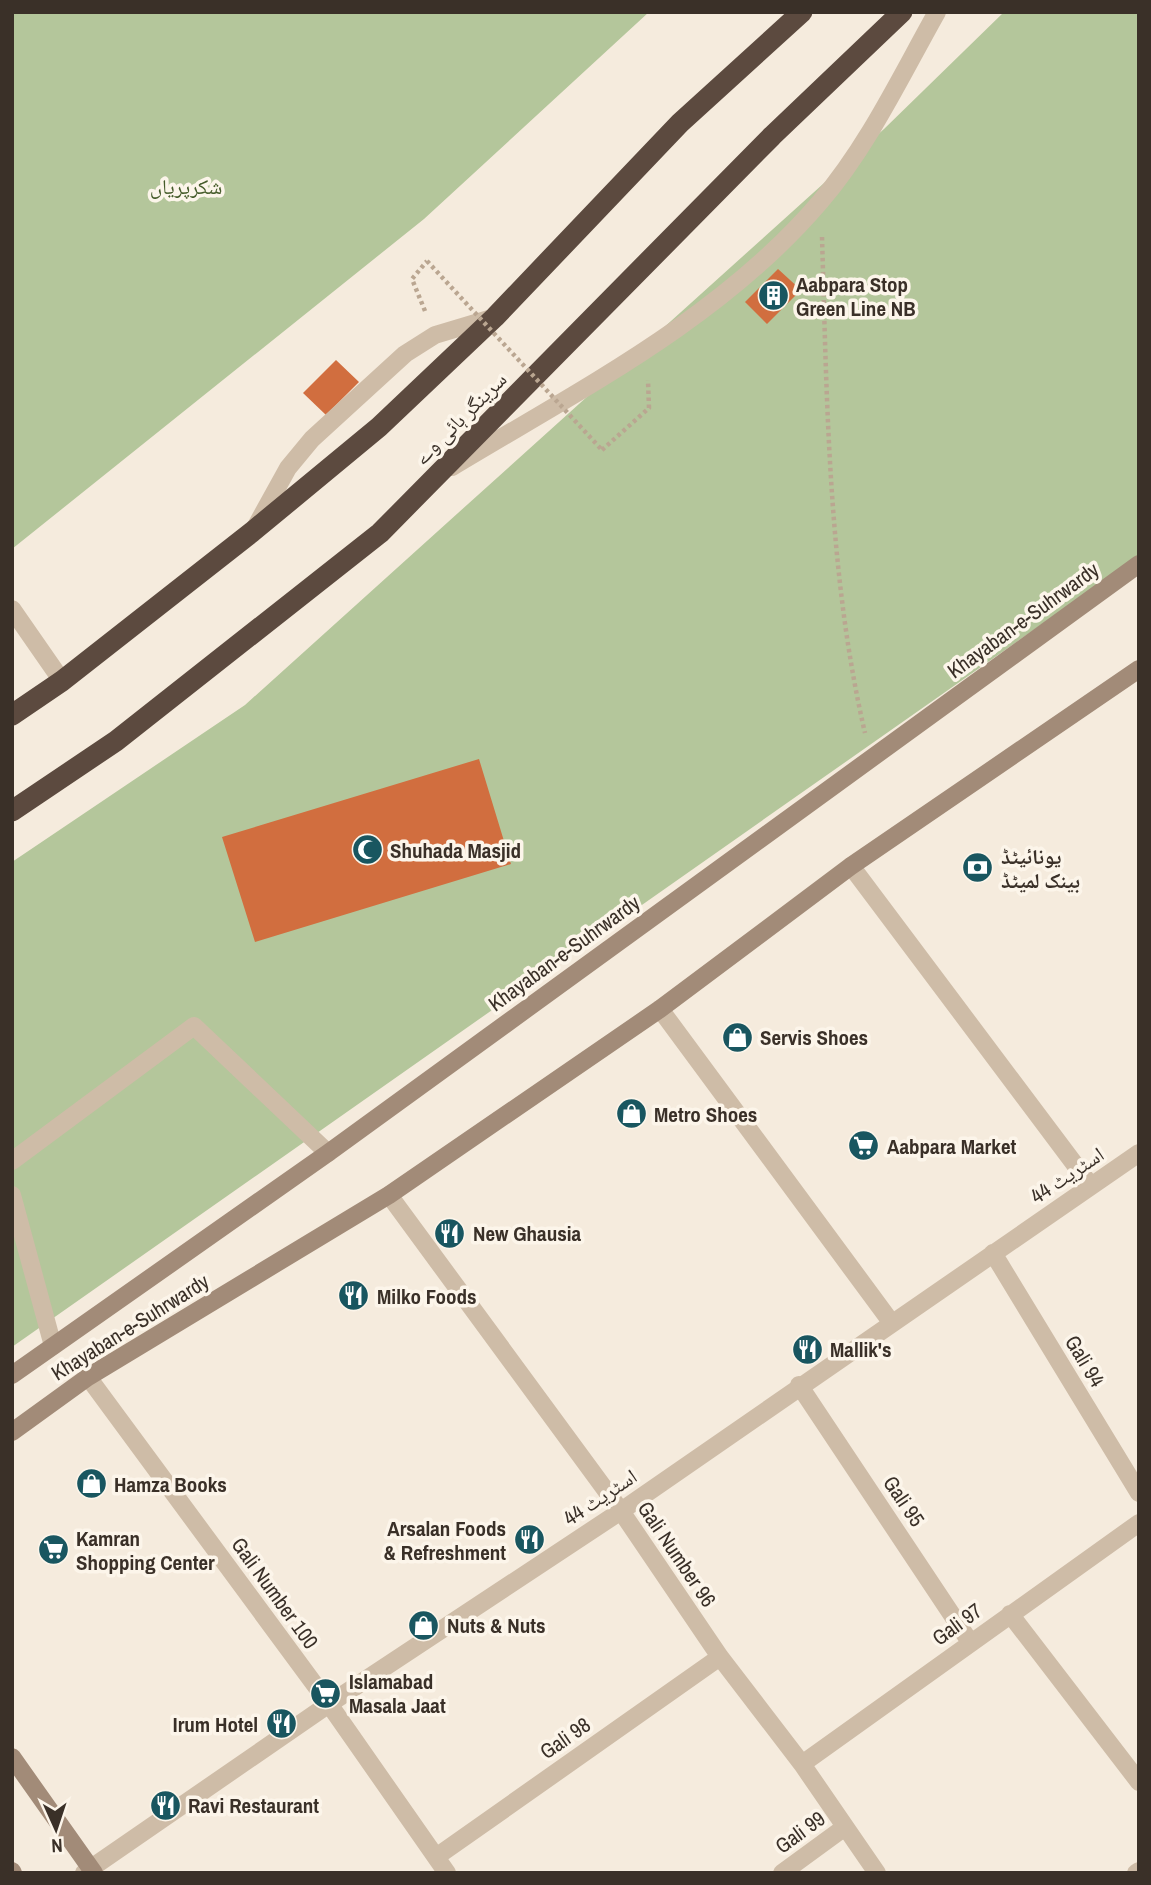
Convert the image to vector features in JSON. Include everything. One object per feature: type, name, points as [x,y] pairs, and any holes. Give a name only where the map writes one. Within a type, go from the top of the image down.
[{"type":"highway","points":[[12,715],[62,681],[252,532],[379,427],[495,317],[680,123],[802,12]]},
{"type":"highway","name":"سرینگر ہائی وے","points":[[12,811],[127,733],[380,533],[772,136],[902,12]]},
{"type":"main road","name":"Khayaban-e-Suhrwardy","points":[[12,1375],[328,1153],[1139,564]]},
{"type":"main road","name":"Khayaban-e-Suhrwardy","points":[[12,1432],[88,1377],[389,1195],[660,1009],[851,866],[1139,668]]},
{"type":"main road","points":[[12,1757],[89,1871]]},
{"type":"street","points":[[441,473],[646,350],[697,316],[761,262],[821,201],[872,126],[937,12]]},
{"type":"street","points":[[252,532],[288,468],[312,439],[405,354],[435,335],[495,317]]},
{"type":"street","points":[[12,609],[62,681]]},
{"type":"street","points":[[851,866],[1091,1186]]},
{"type":"street","points":[[660,1009],[891,1322]]},
{"type":"street","points":[[12,1161],[194,1026],[328,1153]]},
{"type":"street","name":"اسٹریٹ 44","points":[[89,1871],[329,1704],[621,1511],[799,1385],[1139,1153]]},
{"type":"street","points":[[12,1195],[53,1346]]},
{"type":"street","name":"Gali Number 96","points":[[389,1195],[621,1511],[720,1657],[802,1764],[877,1873]]},
{"type":"street","name":"Gali 94","points":[[993,1253],[1139,1493]]},
{"type":"street","name":"Gali Number 100","points":[[88,1377],[329,1704],[447,1873]]},
{"type":"street","name":"Gali 95","points":[[799,1385],[970,1642]]},
{"type":"street","name":"Gali 97","points":[[802,1764],[1139,1523]]},
{"type":"street","points":[[1010,1614],[1139,1782]]},
{"type":"street","name":"Gali 98","points":[[436,1857],[720,1657]]},
{"type":"street","name":"Gali 99","points":[[782,1873],[845,1828]]},
{"type":"path","points":[[821,201],[827,375],[839,565],[856,694],[871,758]]},
{"type":"path","points":[[435,335],[412,279],[427,261],[602,450],[649,408],[646,350]]},
{"type":"green space","name":"شکرپریاں","points":[[12,12],[649,12],[424,219],[12,549]]},
{"type":"green space","points":[[1004,12],[1139,12],[1139,556],[12,1347],[12,862],[245,705],[884,129]]},
{"type":"building","name":"Aabpara Stop Green Line NB","points":[[778,269],[801,290],[767,324],[745,302]]},
{"type":"building","points":[[336,360],[359,382],[326,415],[303,393]]},
{"type":"building","name":"Shuhada Masjid","points":[[479,759],[511,864],[255,942],[222,837]]},
{"type":"place","name":"Aabpara Stop Green Line NB","points":[[773,296]]},
{"type":"place","name":"Shuhada Masjid","points":[[367,850]]},
{"type":"place","name":"یونائیٹڈ بینک لمیٹڈ","points":[[978,868]]},
{"type":"place","name":"Servis Shoes","points":[[737,1037]]},
{"type":"place","name":"Metro Shoes","points":[[631,1114]]},
{"type":"place","name":"Aabpara Market","points":[[864,1146]]},
{"type":"place","name":"New Ghausia","points":[[450,1233]]},
{"type":"place","name":"Milko Foods","points":[[354,1296]]},
{"type":"place","name":"Mallik's","points":[[807,1349]]},
{"type":"place","name":"Hamza Books","points":[[91,1484]]},
{"type":"place","name":"Arsalan Foods & Refreshment","points":[[529,1540]]},
{"type":"place","name":"Kamran Shopping Center","points":[[53,1550]]},
{"type":"place","name":"Nuts & Nuts","points":[[424,1625]]},
{"type":"place","name":"Islamabad Masala Jaat","points":[[326,1693]]},
{"type":"place","name":"Irum Hotel","points":[[281,1724]]},
{"type":"place","name":"Ravi Restaurant","points":[[165,1805]]}]
